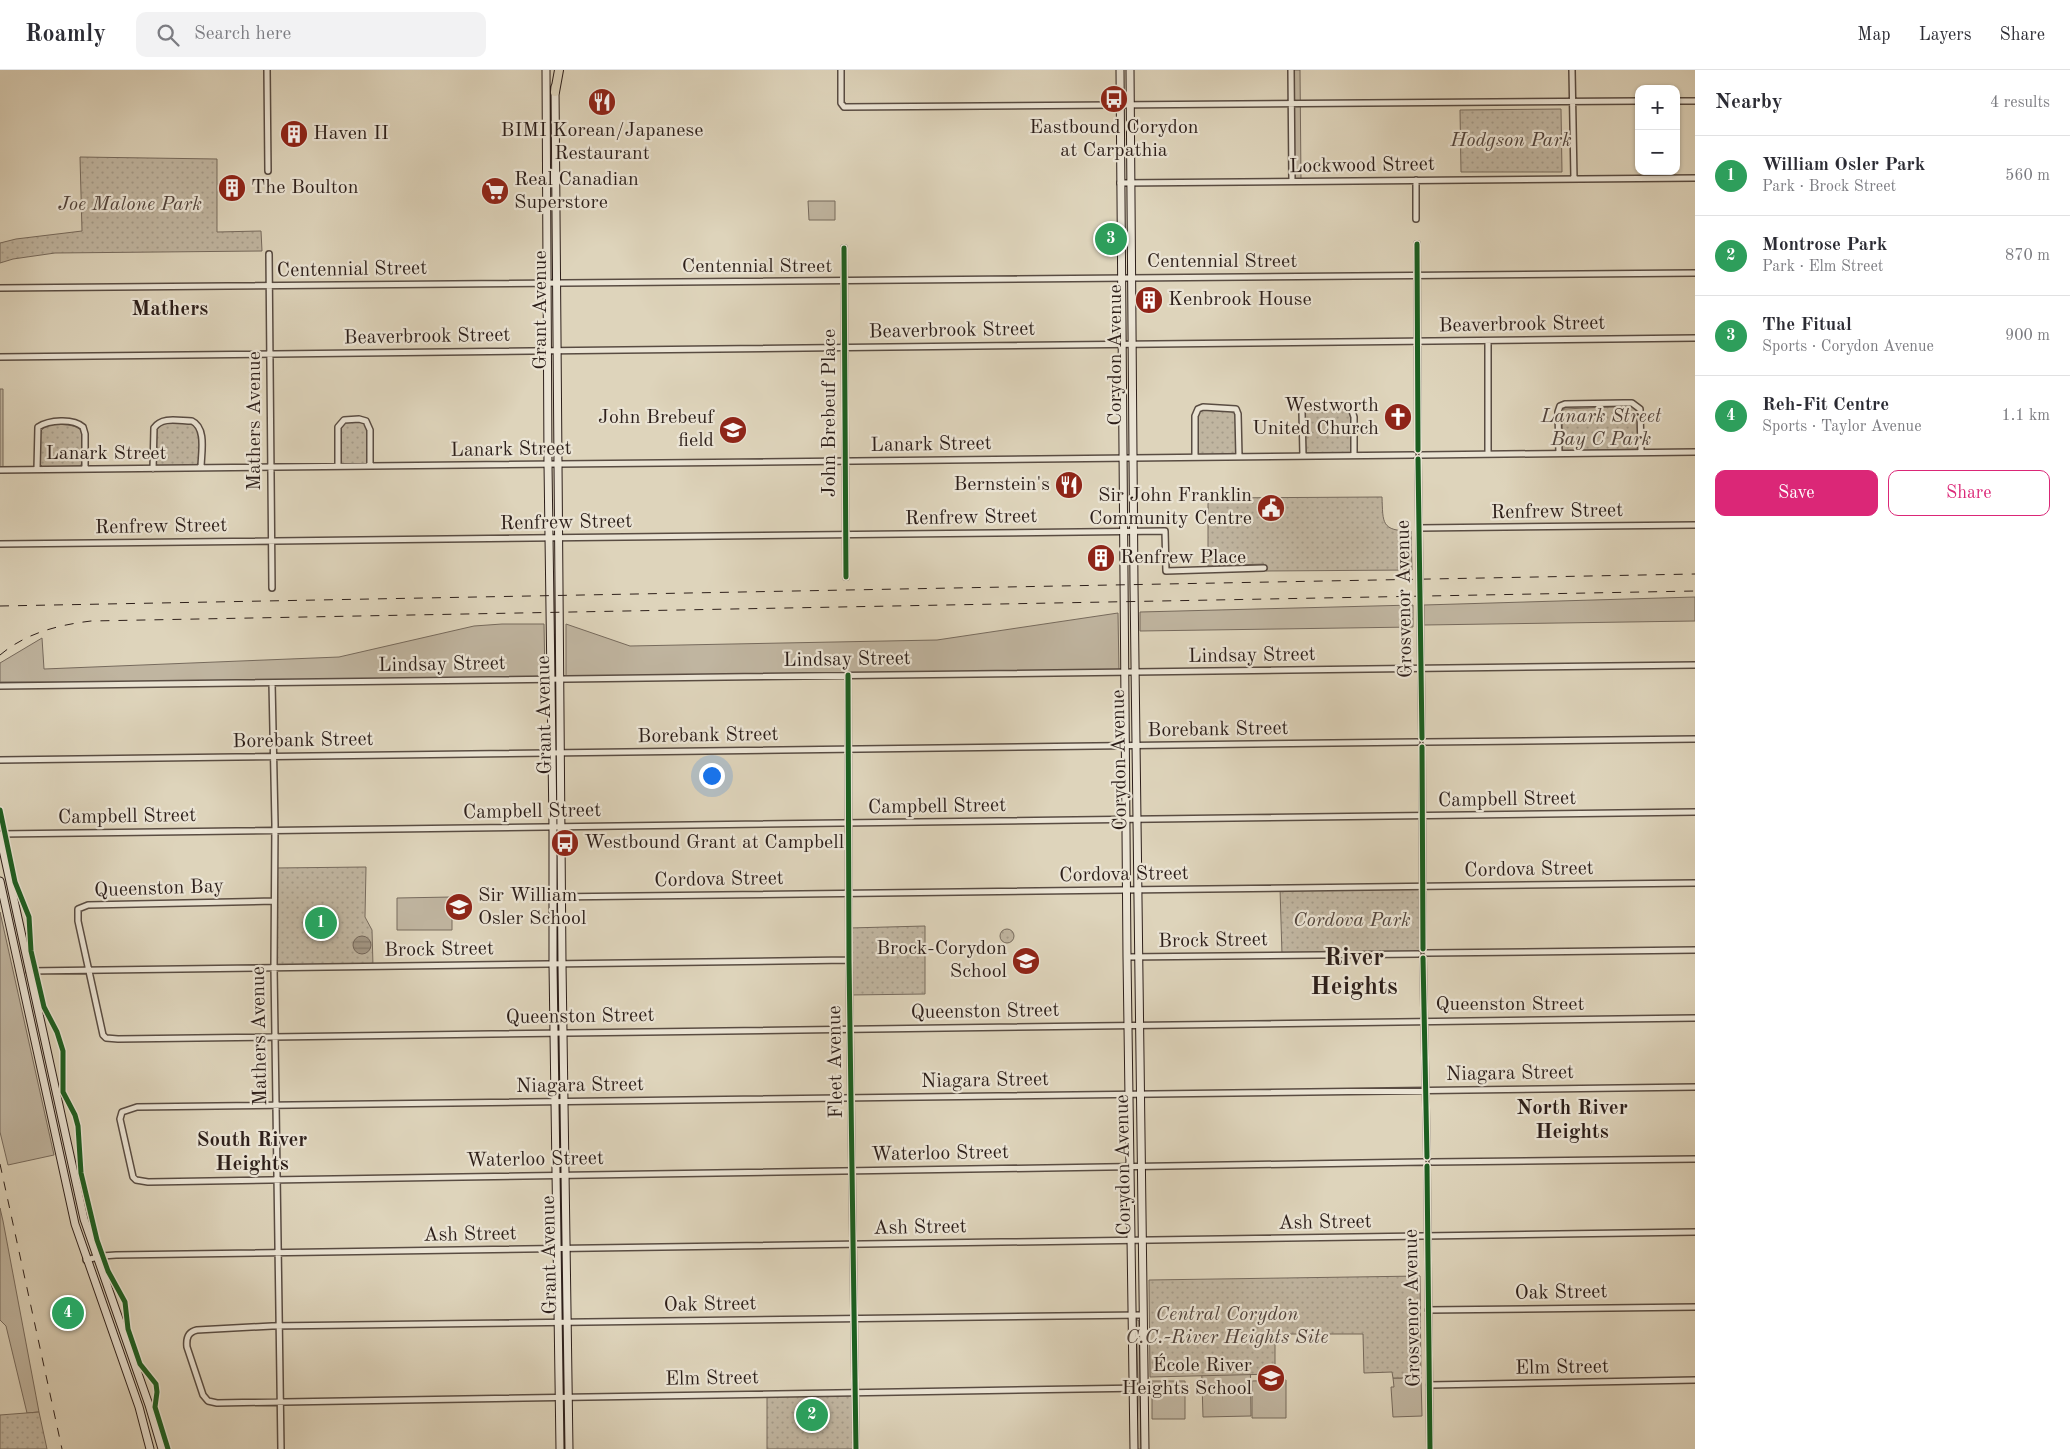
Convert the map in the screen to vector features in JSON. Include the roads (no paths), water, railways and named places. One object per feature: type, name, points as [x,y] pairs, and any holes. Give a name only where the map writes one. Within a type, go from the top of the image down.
[{"type":"main road","name":"Grant Avenue","points":[[546,70],[548,464],[553,827],[552,964],[560,1449]]},
{"type":"main road","name":"Grant Avenue","points":[[555,70],[562,753],[562,964],[569,1449]]},
{"type":"main road","points":[[555,92],[559,70]]},
{"type":"main road","name":"Corydon Avenue","points":[[1120,70],[1120,278],[1134,1449]]},
{"type":"main road","name":"Corydon Avenue","points":[[1130,70],[1136,820],[1145,1449]]},
{"type":"main road","points":[[0,835],[84,1220],[149,1405],[162,1449]]},
{"type":"main road","points":[[0,881],[75,1224],[141,1413],[150,1449]]},
{"type":"main road","points":[[50,1115],[63,1127]]},
{"type":"street","points":[[267,70],[268,171]]},
{"type":"street","points":[[841,70],[841,103],[844,107],[1635,101]]},
{"type":"street","points":[[1291,70],[1292,182]]},
{"type":"street","points":[[1572,70],[1574,179]]},
{"type":"street","points":[[1680,101],[1695,101]]},
{"type":"street","name":"Lockwood Street","points":[[1120,183],[1695,178]]},
{"type":"street","points":[[1416,180],[1416,219]]},
{"type":"street","name":"Grosvenor Avenue","points":[[1416,244],[1430,1449]]},
{"type":"street","name":"John Brebeuf Place","points":[[844,248],[846,577]]},
{"type":"street","name":"Mathers Avenue","points":[[269,254],[272,588]]},
{"type":"street","name":"Centennial Street","points":[[0,288],[1695,273]]},
{"type":"street","name":"Beaverbrook Street","points":[[0,357],[1695,338]]},
{"type":"street","points":[[1488,340],[1488,454]]},
{"type":"street","points":[[1559,453],[1558,412],[1560,406],[1565,404],[1606,403],[1632,403],[1640,409],[1641,452]]},
{"type":"street","points":[[1303,456],[1302,412],[1304,408],[1312,406],[1342,406],[1351,408],[1354,417],[1354,455]]},
{"type":"street","points":[[1195,457],[1195,416],[1198,408],[1203,407],[1236,409],[1238,414],[1239,456]]},
{"type":"street","points":[[338,466],[338,427],[344,420],[359,419],[366,422],[370,430],[370,466]]},
{"type":"street","points":[[153,469],[154,428],[156,424],[164,421],[192,421],[199,427],[201,433],[201,468]]},
{"type":"street","points":[[37,470],[38,427],[50,422],[73,422],[83,427],[85,434],[85,469]]},
{"type":"street","name":"Lanark Street","points":[[0,470],[1695,452]]},
{"type":"street","name":"Renfrew Street","points":[[1419,528],[1695,525]]},
{"type":"street","name":"Renfrew Street","points":[[0,544],[1165,531],[1166,571],[1264,568]]},
{"type":"street","name":"Lindsay Street","points":[[0,686],[1695,665]]},
{"type":"street","name":"Fleet Avenue","points":[[848,675],[848,893],[856,1449]]},
{"type":"street","name":"Mathers Avenue","points":[[272,683],[281,1449]]},
{"type":"street","name":"Borebank Street","points":[[0,760],[1695,739]]},
{"type":"street","name":"Campbell Street","points":[[0,835],[1695,812]]},
{"type":"street","name":"Cordova Street","points":[[552,898],[1695,883]]},
{"type":"street","name":"Queenston Bay","points":[[274,901],[83,906],[78,909],[77,914],[100,1030],[106,1038],[275,1036]]},
{"type":"street","points":[[1425,953],[1695,950]]},
{"type":"street","name":"Brock Street","points":[[1127,957],[1425,953]]},
{"type":"street","name":"Brock Street","points":[[30,971],[849,960]]},
{"type":"street","name":"Queenston Street","points":[[275,1036],[1695,1018]]},
{"type":"street","name":"Niagara Street","points":[[277,1179],[148,1182],[136,1180],[130,1170],[120,1119],[122,1112],[137,1107],[276,1104],[1695,1086]]},
{"type":"street","name":"Waterloo Street","points":[[277,1179],[1695,1159]]},
{"type":"street","name":"Ash Street","points":[[86,1260],[116,1255],[1695,1232]]},
{"type":"street","name":"Oak Street","points":[[1428,1310],[1695,1307]]},
{"type":"street","name":"Oak Street","points":[[280,1400],[217,1403],[208,1401],[203,1395],[187,1347],[186,1340],[190,1333],[196,1330],[279,1326],[1142,1314]]},
{"type":"street","name":"Elm Street","points":[[1429,1385],[1695,1380]]},
{"type":"street","name":"Elm Street","points":[[280,1400],[1144,1388]]},
{"type":"railway","points":[[0,606],[1695,574]]},
{"type":"railway","points":[[0,655],[10,647],[43,631],[91,621],[1695,591]]},
{"type":"railway","points":[[0,1164],[62,1449]]},
{"type":"place","name":"Eastbound Corydon at Carpathia","points":[[1114,99]]},
{"type":"place","name":"BIMI Korean/Japanese Restaurant","points":[[602,102]]},
{"type":"place","name":"Haven II","points":[[294,134]]},
{"type":"place","name":"The Boulton","points":[[232,188]]},
{"type":"place","name":"Real Canadian Superstore","points":[[495,191]]},
{"type":"place","name":"The Fitual","points":[[1111,239]]},
{"type":"place","name":"Kenbrook House","points":[[1149,300]]},
{"type":"place","name":"Westworth United Church","points":[[1398,417]]},
{"type":"place","name":"John Brebeuf field","points":[[733,430]]},
{"type":"place","name":"Bernstein's","points":[[1069,485]]},
{"type":"place","name":"Sir John Franklin Community Centre","points":[[1271,508]]},
{"type":"place","name":"Renfrew Place","points":[[1101,558]]},
{"type":"place","name":"Westbound Grant at Campbell","points":[[565,843]]},
{"type":"place","name":"Sir William Osler School","points":[[459,907]]},
{"type":"place","name":"William Osler Park","points":[[321,923]]},
{"type":"place","name":"Brock-Corydon School","points":[[1026,961]]},
{"type":"place","name":"Reh-Fit Centre","points":[[68,1313]]},
{"type":"place","name":"École River Heights School","points":[[1271,1378]]},
{"type":"place","name":"Montrose Park","points":[[812,1415]]},
{"type":"district","name":"Mathers","points":[[170,309]]},
{"type":"district","name":"River Heights","points":[[1354,972]]},
{"type":"district","name":"North River Heights","points":[[1572,1120]]},
{"type":"district","name":"South River Heights","points":[[252,1152]]},
{"type":"park label","name":"Hodgson Park","points":[[1511,141]]},
{"type":"park label","name":"Joe Malone Park","points":[[130,205]]},
{"type":"park label","name":"Lanark Street Bay C Park","points":[[1601,428]]},
{"type":"park label","name":"Cordova Park","points":[[1352,921]]},
{"type":"park label","name":"Central Corydon C.C.-River Heights Site","points":[[1227,1326]]}]
